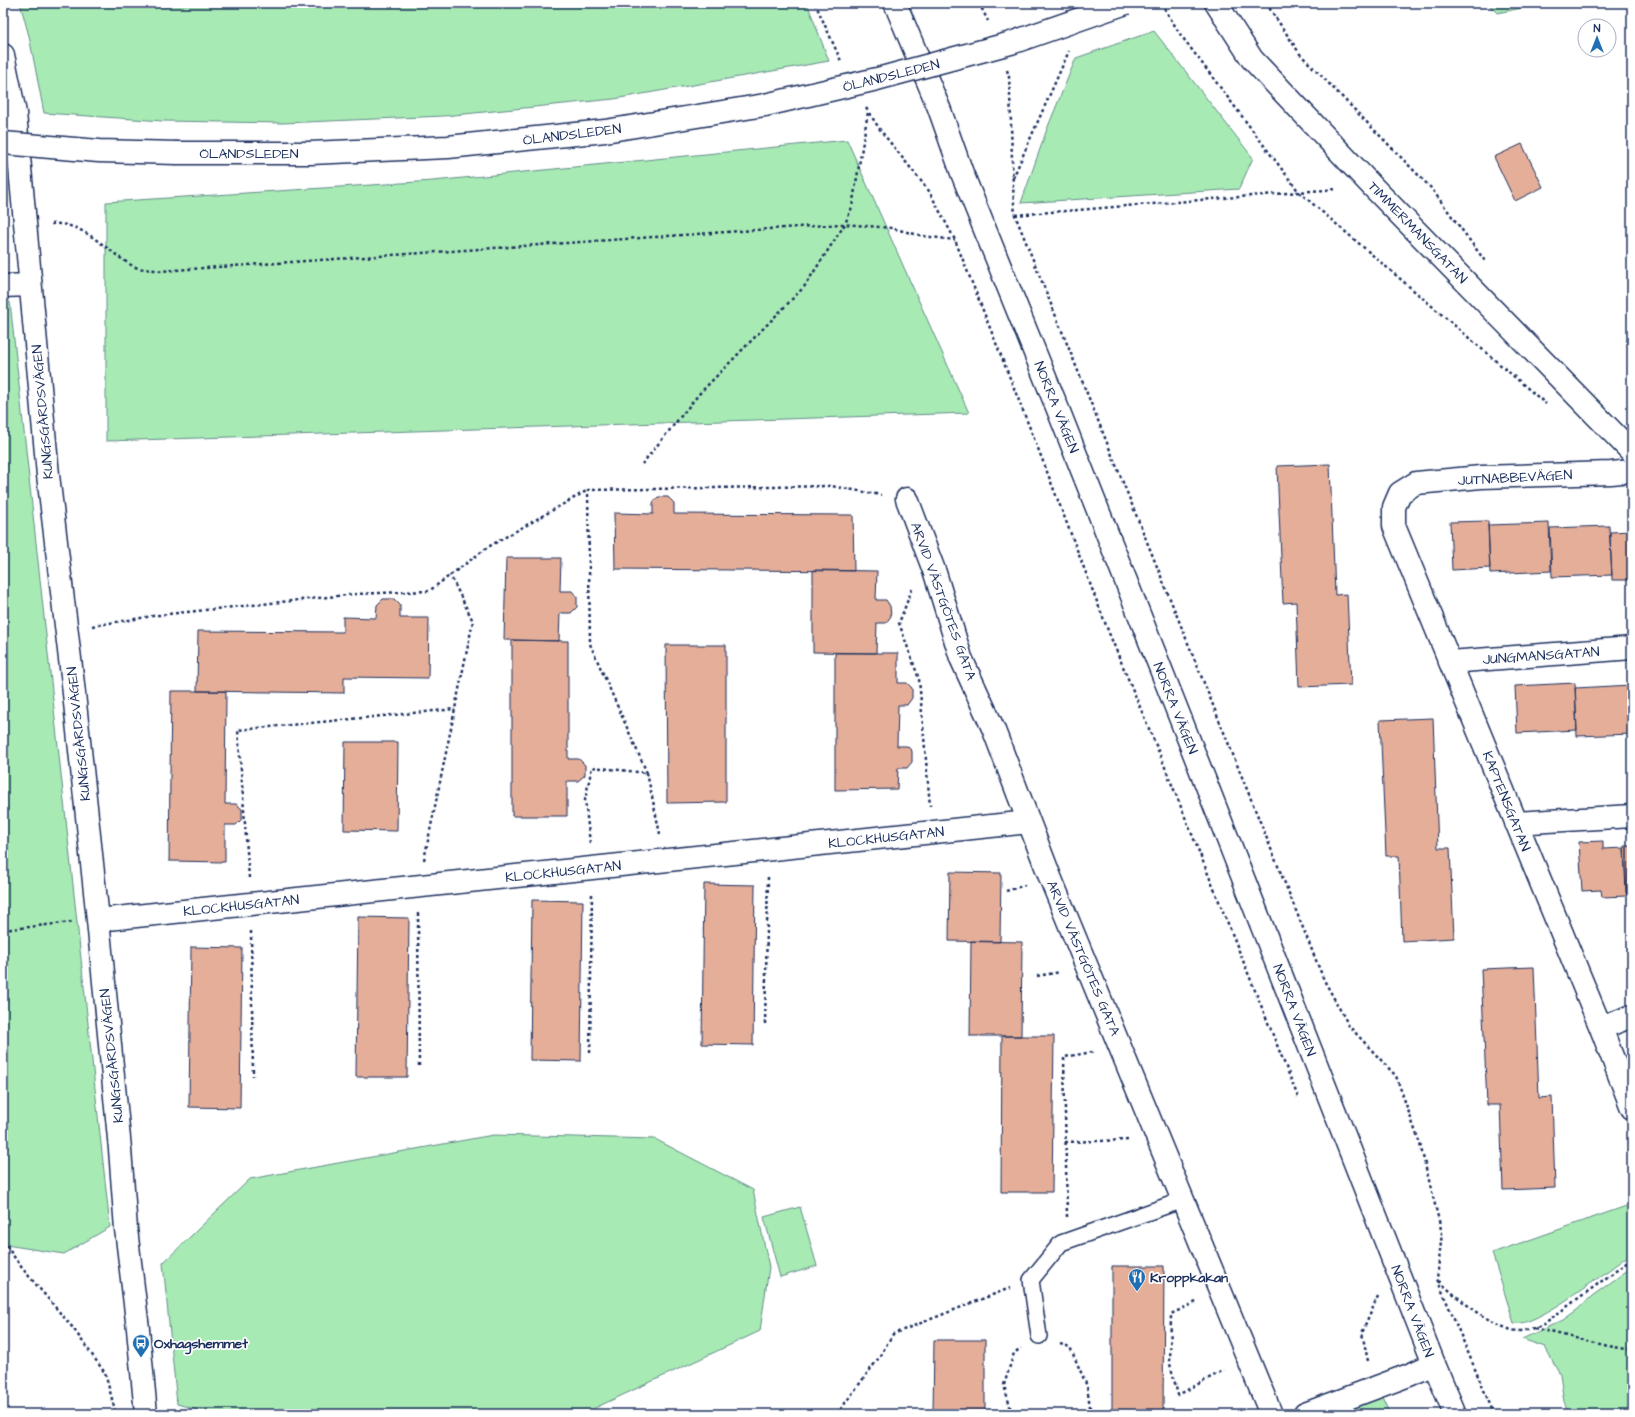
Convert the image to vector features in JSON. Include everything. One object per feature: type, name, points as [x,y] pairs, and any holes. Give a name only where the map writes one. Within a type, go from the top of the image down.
[{"type":"street","name":"NORRA VÄGEN","points":[[895,3],[939,108],[962,173],[1059,412],[1455,1414]]},
{"type":"street","name":"ÖLANDSLEDEN","points":[[3,143],[99,151],[177,153],[310,153],[448,147],[605,131],[765,105],[877,79],[1011,43],[1126,3]]},
{"type":"street","name":"TIMMERMANSGATAN","points":[[1216,3],[1252,59],[1632,452]]},
{"type":"street","name":"KUNGSGÅRDSVÄGEN","points":[[3,55],[15,113],[48,475],[98,920],[120,1141],[126,1229],[146,1414]]},
{"type":"street","points":[[3,286],[30,285]]},
{"type":"street","name":"JUTNABBEVÄGEN","points":[[1400,493],[1416,484],[1481,477],[1632,471]]},
{"type":"street","name":"KAPTENSGATAN","points":[[1400,493],[1394,507],[1394,526],[1632,1108]]},
{"type":"street","name":"ARVID VÄSTGÖTES GATA","points":[[907,499],[935,573],[961,658],[993,728],[1050,877],[1271,1414]]},
{"type":"street","name":"JUNGMANSGATAN","points":[[1450,662],[1632,648]]},
{"type":"street","points":[[1516,823],[1632,816]]},
{"type":"street","name":"KLOCKHUSGATAN","points":[[98,920],[1029,822]]},
{"type":"street","points":[[1600,1028],[1632,1016]]},
{"type":"street","points":[[1305,1414],[1409,1375],[1434,1364]]},
{"type":"lane","points":[[1039,1336],[1031,1280],[1061,1243],[1183,1200]]},
{"type":"path","points":[[815,3],[843,64]]},
{"type":"path","points":[[979,3],[988,22]]},
{"type":"path","points":[[1161,3],[1180,34],[1299,192],[1546,405]]},
{"type":"path","points":[[1266,3],[1300,54],[1431,188],[1490,267]]},
{"type":"path","points":[[1012,180],[1072,46]]},
{"type":"path","points":[[1004,63],[1010,77],[1012,180],[1015,214],[1324,980],[1349,1026],[1396,1076],[1420,1144],[1442,1233],[1437,1279],[1494,1414]]},
{"type":"path","points":[[864,105],[901,158],[928,191],[955,240],[1039,450],[1109,634],[1160,755],[1301,1103]]},
{"type":"path","points":[[642,464],[699,394],[804,287],[845,224],[852,207],[868,111]]},
{"type":"path","points":[[1015,214],[1374,186]]},
{"type":"path","points":[[25,226],[60,223],[79,229],[134,267],[161,271],[845,224],[891,228],[923,236],[955,240]]},
{"type":"path","points":[[66,630],[159,615],[316,598],[356,594],[429,591],[488,547],[588,490],[831,486],[907,499]]},
{"type":"path","points":[[588,490],[590,644],[647,773],[666,860]]},
{"type":"path","points":[[927,551],[899,623],[919,679],[933,832]]},
{"type":"path","points":[[419,1068],[418,886],[473,621],[450,575]]},
{"type":"path","points":[[253,1076],[251,904],[238,730],[455,709]]},
{"type":"path","points":[[590,1053],[592,868],[585,800],[592,767],[647,773]]},
{"type":"path","points":[[765,1024],[768,849]]},
{"type":"path","points":[[3,930],[98,920]]},
{"type":"path","points":[[1068,1241],[1064,1057],[1121,1047]]},
{"type":"path","points":[[1066,1142],[1158,1139]]},
{"type":"path","points":[[3,1241],[22,1268],[73,1328],[105,1373],[116,1414]]},
{"type":"path","points":[[1437,1279],[1460,1301],[1496,1323],[1513,1331],[1534,1328],[1542,1325],[1632,1260]]},
{"type":"path","points":[[837,1414],[878,1359],[893,1334],[1031,1280]]},
{"type":"path","points":[[1220,1290],[1171,1314],[1170,1364],[1178,1395],[1248,1358]]},
{"type":"path","points":[[1366,1356],[1362,1333],[1378,1295]]},
{"type":"path","points":[[1534,1328],[1608,1346],[1632,1350]]},
{"type":"path","points":[[1012,1414],[1004,1385],[1014,1353],[1039,1336],[1070,1347],[1087,1386],[1091,1414]]},
{"type":"path","points":[[3,1392],[5,1414]]},
{"type":"green space","points":[[20,3],[807,3],[829,61],[614,99],[444,116],[283,123],[163,121],[44,113],[29,36]]},
{"type":"green space","points":[[1487,3],[1547,3],[1497,13]]},
{"type":"green space","points":[[1154,31],[1253,158],[1239,189],[1021,203],[1047,129],[1076,58]]},
{"type":"green space","points":[[847,140],[969,413],[106,441],[106,202],[433,181]]},
{"type":"green space","points":[[3,302],[10,302],[110,1227],[64,1254],[6,1245],[3,1215]]},
{"type":"green space","points":[[493,1135],[655,1139],[753,1190],[769,1267],[760,1331],[582,1414],[213,1414],[177,1404],[163,1263],[250,1179]]},
{"type":"green space","points":[[1632,1204],[1632,1253],[1573,1296],[1555,1307],[1538,1317],[1524,1322],[1514,1323],[1492,1253]]},
{"type":"green space","points":[[800,1207],[817,1266],[780,1277],[764,1217]]},
{"type":"green space","points":[[1632,1267],[1632,1410],[1604,1414],[1568,1414],[1564,1401],[1560,1374],[1545,1347],[1522,1339],[1563,1320],[1577,1310],[1592,1296]]},
{"type":"green space","points":[[1378,1387],[1391,1414],[1305,1414]]},
{"type":"building","points":[[1522,144],[1543,187],[1515,201],[1494,157]]},
{"type":"building","points":[[1330,464],[1335,595],[1347,594],[1351,685],[1299,687],[1296,602],[1283,603],[1277,466]]},
{"type":"building","points":[[658,497],[668,497],[674,503],[674,514],[853,515],[854,571],[615,569],[614,513],[653,514],[653,503]]},
{"type":"building","points":[[1488,521],[1490,568],[1452,570],[1450,522]]},
{"type":"building","points":[[1549,523],[1551,571],[1490,574],[1488,525]]},
{"type":"building","points":[[1609,526],[1612,575],[1552,577],[1550,528]]},
{"type":"building","points":[[1632,531],[1632,580],[1612,580],[1610,532]]},
{"type":"building","points":[[506,558],[561,558],[560,591],[572,591],[577,597],[577,607],[571,613],[560,613],[559,641],[504,640]]},
{"type":"building","points":[[813,570],[877,571],[876,600],[886,600],[890,606],[891,616],[886,623],[877,623],[876,653],[813,652]]},
{"type":"building","points":[[383,599],[394,599],[400,605],[400,618],[429,618],[428,678],[344,677],[344,693],[197,691],[198,631],[343,632],[343,617],[376,618],[377,605]]},
{"type":"building","points":[[512,640],[568,641],[568,759],[579,759],[585,765],[585,775],[578,781],[567,781],[567,816],[512,816]]},
{"type":"building","points":[[666,645],[726,645],[726,802],[667,803]]},
{"type":"building","points":[[835,653],[898,653],[898,683],[907,683],[912,688],[912,698],[907,705],[898,705],[897,746],[907,746],[912,751],[912,762],[907,768],[898,768],[897,789],[835,790]]},
{"type":"building","points":[[1575,683],[1577,730],[1517,733],[1515,686]]},
{"type":"building","points":[[1632,685],[1632,734],[1577,736],[1575,688]]},
{"type":"building","points":[[171,691],[226,691],[225,804],[236,804],[242,809],[242,819],[236,825],[225,825],[225,862],[169,861]]},
{"type":"building","points":[[1433,718],[1438,848],[1450,848],[1454,938],[1402,941],[1399,856],[1386,856],[1380,720]]},
{"type":"building","points":[[345,742],[398,742],[397,831],[344,830]]},
{"type":"building","points":[[1603,841],[1603,849],[1624,848],[1627,896],[1602,897],[1601,890],[1582,891],[1579,842]]},
{"type":"building","points":[[1624,846],[1632,846],[1632,893],[1626,893]]},
{"type":"building","points":[[950,872],[1001,873],[1000,942],[949,941]]},
{"type":"building","points":[[704,884],[755,885],[753,1045],[702,1044]]},
{"type":"building","points":[[532,900],[583,901],[581,1061],[530,1060]]},
{"type":"building","points":[[358,917],[409,918],[407,1077],[356,1077]]},
{"type":"building","points":[[971,941],[1022,942],[1021,1036],[970,1036]]},
{"type":"building","points":[[191,947],[242,948],[240,1108],[189,1107]]},
{"type":"building","points":[[1534,967],[1539,1098],[1552,1097],[1555,1188],[1503,1190],[1500,1105],[1487,1105],[1481,969]]},
{"type":"building","points":[[1002,1036],[1054,1036],[1052,1192],[1001,1192]]},
{"type":"building","points":[[1112,1266],[1164,1266],[1163,1414],[1112,1414]]},
{"type":"building","points":[[934,1340],[985,1340],[985,1414],[933,1414]]},
{"type":"place","name":"Kroppkakan","points":[[1137,1292]]},
{"type":"place","name":"Oxhagshemmet","points":[[141,1358]]}]
